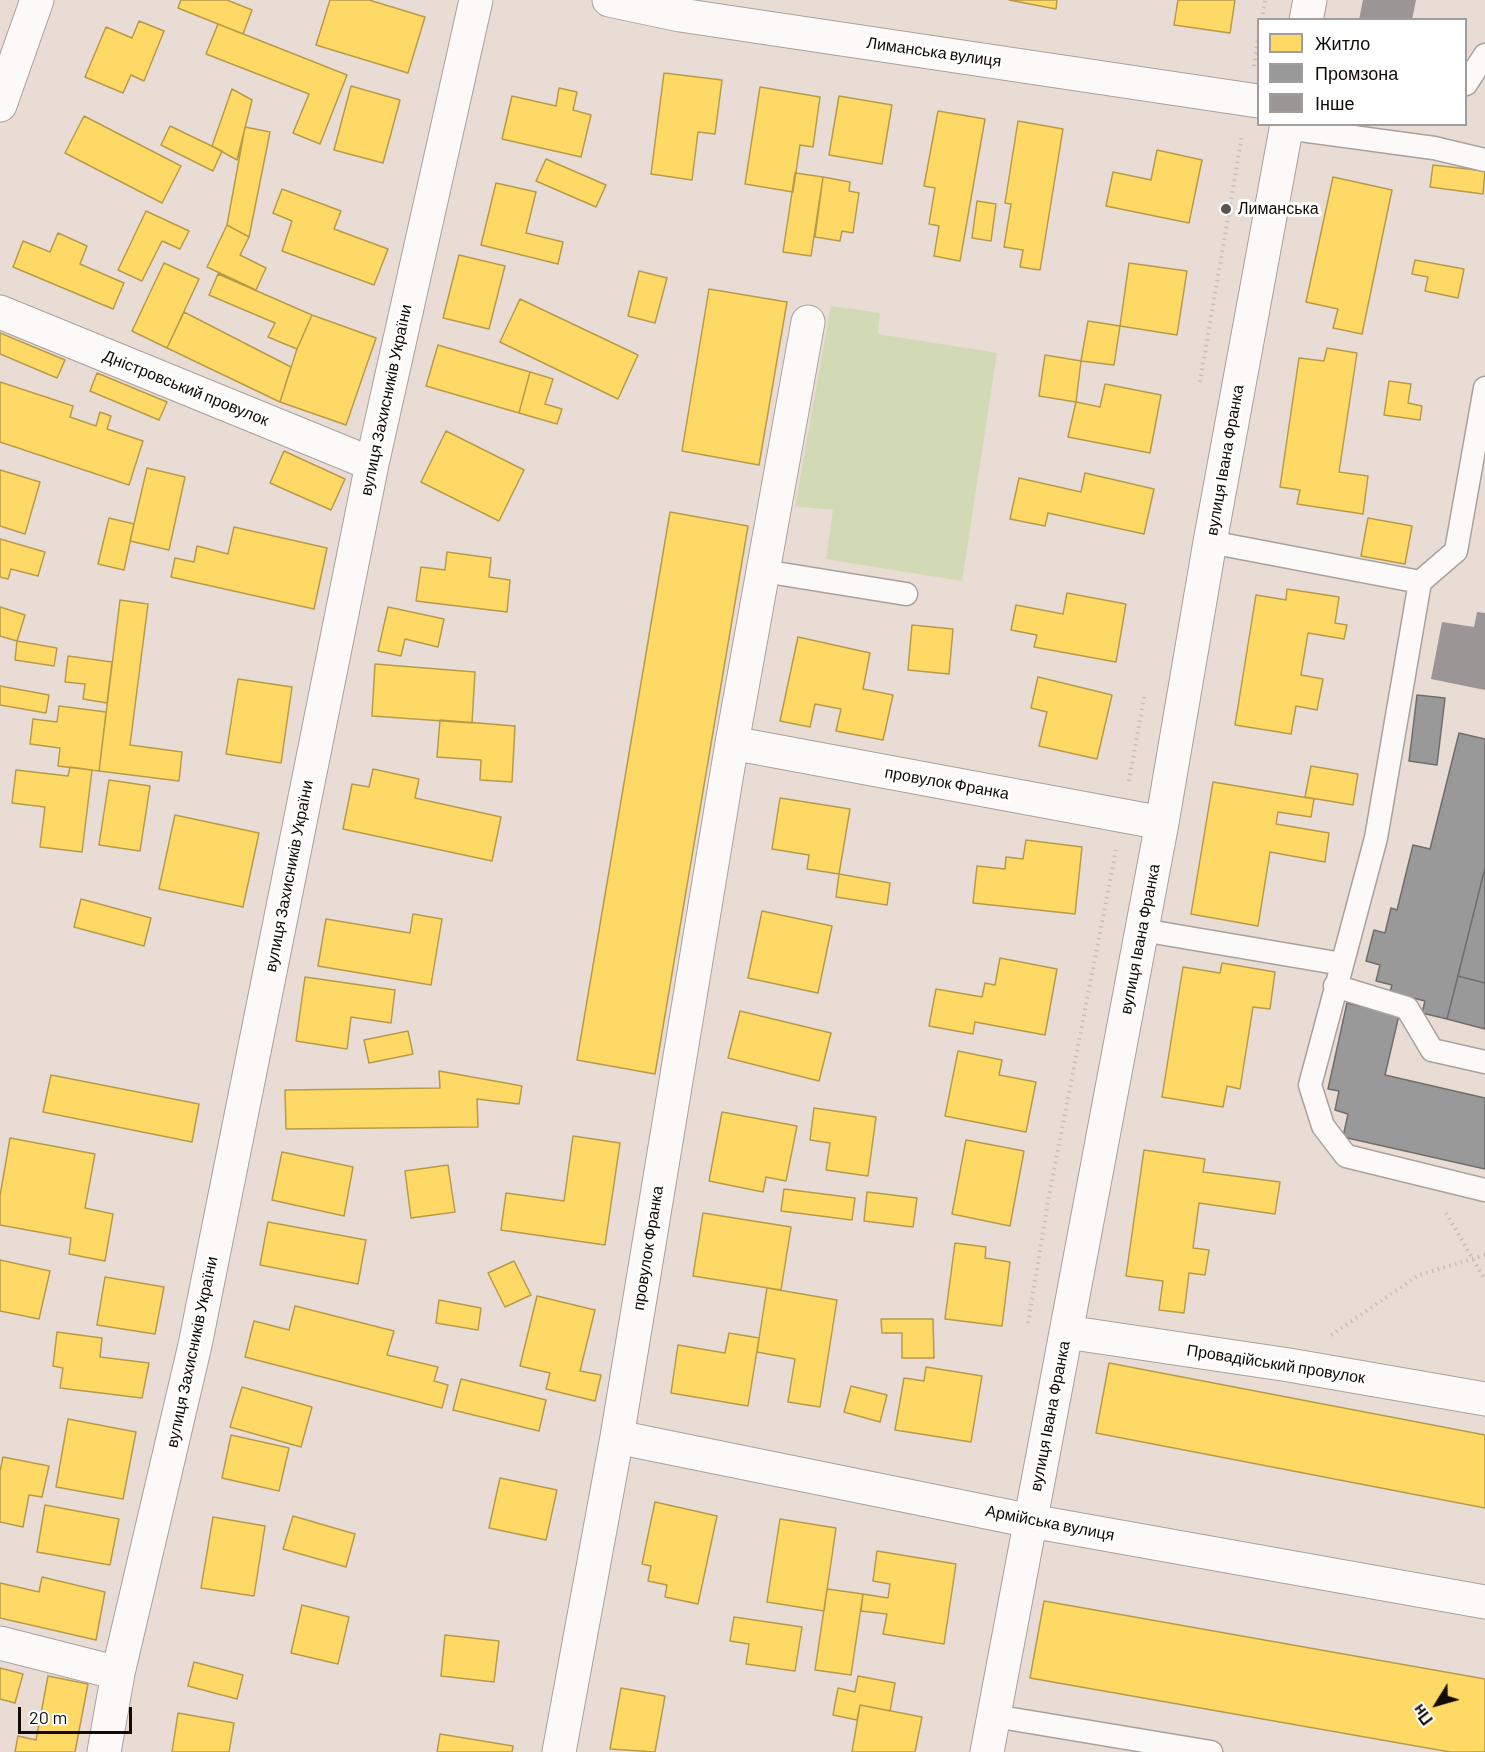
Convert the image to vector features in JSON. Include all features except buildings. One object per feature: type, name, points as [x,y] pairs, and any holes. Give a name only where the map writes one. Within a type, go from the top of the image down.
[{"type":"street","points":[[0,105],[38,0]]},
{"type":"street","name":"вулиця Захисників України","points":[[104,1752],[118,1673],[195,1345],[372,464],[476,0]]},
{"type":"street","name":"Лиманська вулиця","points":[[609,0],[680,15],[1253,100]]},
{"type":"street","points":[[1306,18],[1310,0]]},
{"type":"street","name":"вулиця Івана Франка","points":[[987,1752],[1162,823],[1210,542],[1286,126]]},
{"type":"street","name":"Дністровський провулок","points":[[0,312],[372,464]]},
{"type":"street","name":"провулок Франка","points":[[559,1752],[617,1437],[732,743],[808,322]]},
{"type":"street","name":"провулок Франка","points":[[732,743],[1162,823]]},
{"type":"street","name":"Провадійський провулок","points":[[1066,1332],[1289,1365],[1485,1399]]},
{"type":"street","name":"Армійська вулиця","points":[[617,1437],[1031,1521],[1485,1602]]},
{"type":"street","points":[[0,1642],[118,1673]]},
{"type":"lane","points":[[1467,82],[1485,55]]},
{"type":"lane","points":[[1286,126],[1434,148],[1485,160]]},
{"type":"lane","points":[[1485,388],[1456,551],[1420,582],[1376,838],[1310,1085],[1323,1126],[1346,1156],[1485,1190]]},
{"type":"lane","points":[[1210,542],[1420,582]]},
{"type":"lane","points":[[763,571],[906,594]]},
{"type":"lane","points":[[1142,930],[1339,975],[1407,1008],[1432,1050],[1485,1062]]},
{"type":"lane","points":[[994,1716],[1212,1752]]},
{"type":"path","points":[[1262,18],[1265,0]]},
{"type":"path","points":[[1198,388],[1253,100],[1257,51]]},
{"type":"path","points":[[1028,1325],[1049,1196],[1145,688]]},
{"type":"path","points":[[1422,1175],[1474,1258],[1485,1280]]},
{"type":"path","points":[[1289,1365],[1419,1275],[1485,1255]]},
{"type":"green space","points":[[831,306],[880,313],[878,334],[997,353],[962,581],[826,559],[833,510],[795,506]]},
{"type":"place","name":"Лиманська","points":[[1226,209]]}]
